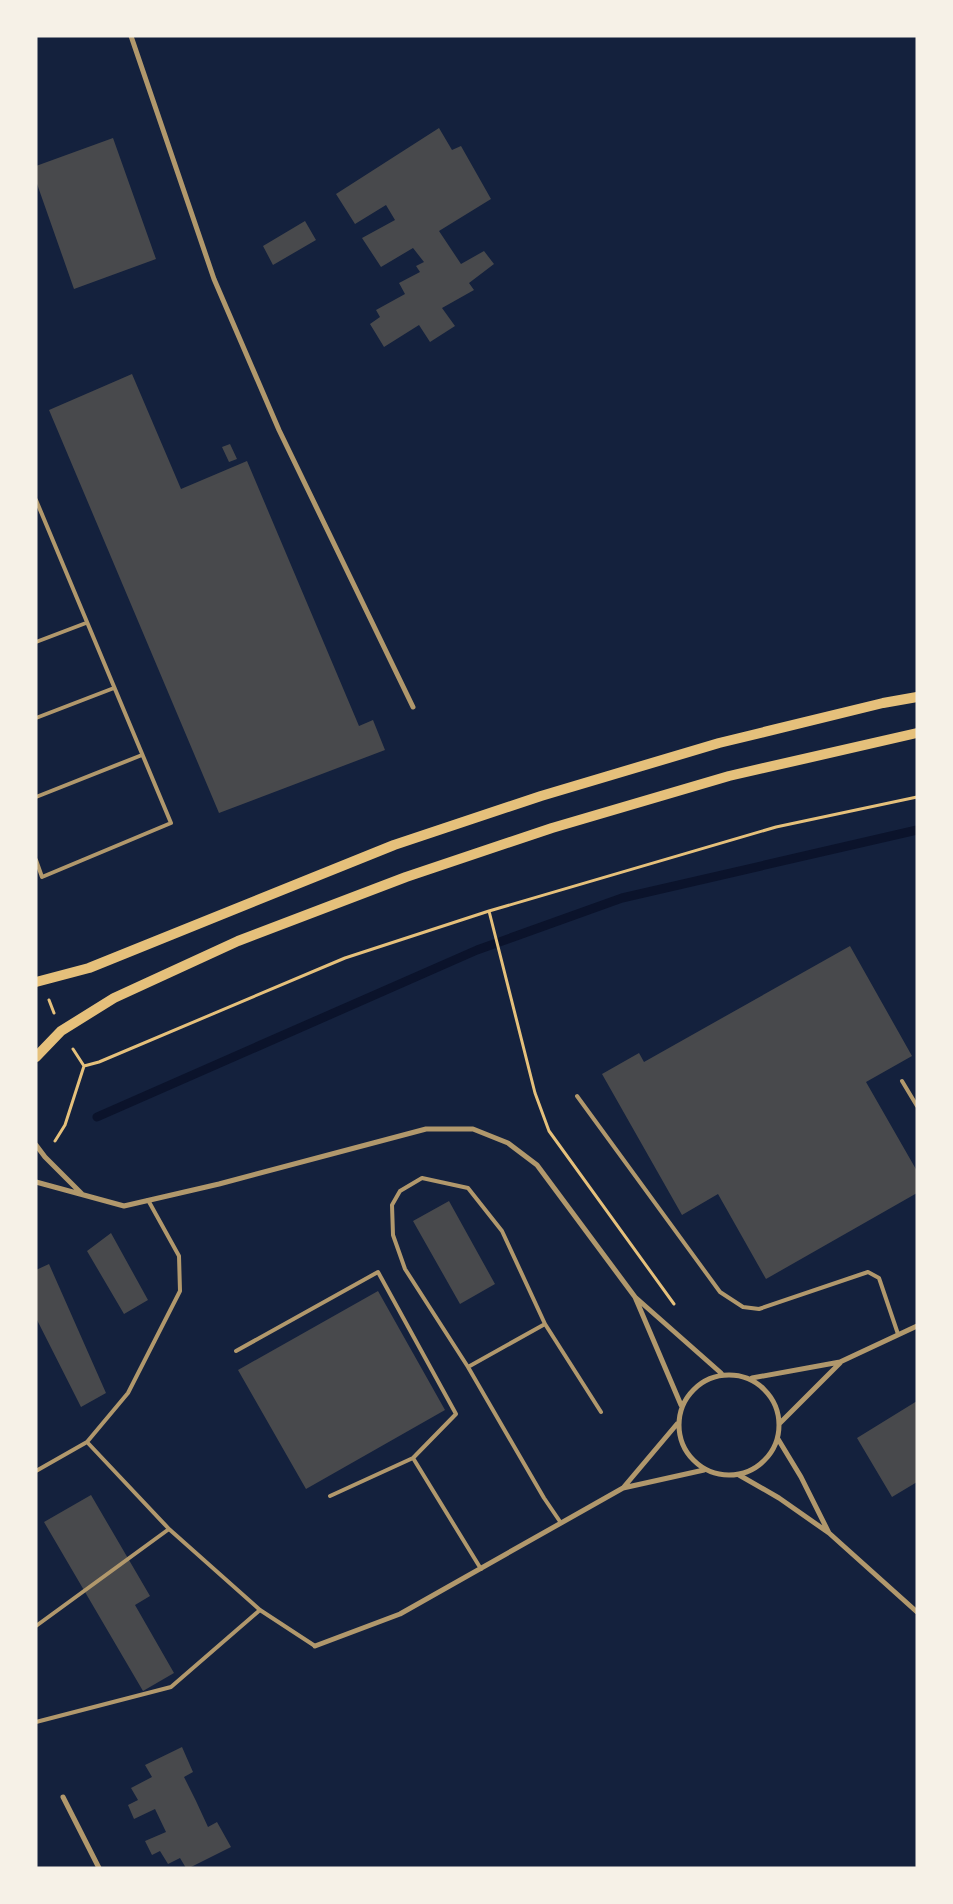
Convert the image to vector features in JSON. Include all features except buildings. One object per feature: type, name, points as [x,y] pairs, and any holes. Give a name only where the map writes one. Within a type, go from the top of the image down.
[{"type":"main road","points":[[39,982],[88,968],[394,845],[541,796],[719,743],[883,703],[917,697]]},
{"type":"main road","points":[[36,1056],[61,1030],[114,998],[238,942],[406,877],[552,828],[729,776],[917,733]]},
{"type":"street","points":[[131,36],[214,279],[279,430],[413,707]]},
{"type":"street","points":[[36,1182],[124,1206],[426,1129],[473,1130],[508,1143],[537,1165],[634,1297],[721,1373],[752,1378],[840,1362],[917,1326]]},
{"type":"street","points":[[36,1146],[45,1158],[82,1195]]},
{"type":"street","points":[[634,1297],[681,1405]]},
{"type":"street","points":[[780,1423],[840,1362]]},
{"type":"street","points":[[704,1470],[684,1451],[677,1424],[681,1405],[697,1384],[721,1373]]},
{"type":"street","points":[[739,1475],[764,1463],[778,1440],[780,1423],[772,1396],[752,1378]]},
{"type":"street","points":[[623,1488],[677,1424]]},
{"type":"street","points":[[778,1440],[801,1477],[829,1533]]},
{"type":"street","points":[[315,1646],[400,1614],[623,1488],[704,1470],[739,1475],[779,1498],[829,1533],[917,1612]]},
{"type":"street","points":[[63,1797],[99,1868]]},
{"type":"lane","points":[[36,500],[171,823],[42,877],[36,860]]},
{"type":"lane","points":[[36,642],[86,623]]},
{"type":"lane","points":[[36,718],[114,688]]},
{"type":"lane","points":[[36,797],[142,755]]},
{"type":"lane","points":[[902,1082],[917,1106]]},
{"type":"lane","points":[[577,1096],[720,1292],[743,1307],[759,1309],[868,1272],[880,1278],[898,1334]]},
{"type":"lane","points":[[561,1523],[511,1444],[468,1367],[405,1269],[394,1235],[392,1205],[400,1191],[422,1178],[468,1188],[502,1231],[545,1324],[601,1412]]},
{"type":"lane","points":[[36,1471],[87,1442],[128,1393],[180,1291],[179,1256],[148,1200]]},
{"type":"lane","points":[[236,1351],[378,1272],[456,1414],[413,1458],[330,1496]]},
{"type":"lane","points":[[468,1367],[545,1324]]},
{"type":"lane","points":[[87,1442],[169,1529],[260,1610],[315,1646]]},
{"type":"lane","points":[[413,1458],[481,1569]]},
{"type":"lane","points":[[36,1626],[169,1529]]},
{"type":"lane","points":[[36,1722],[171,1687],[260,1610]]},
{"type":"path","points":[[84,1066],[99,1062],[345,958],[489,911],[776,828],[917,797]]},
{"type":"path","points":[[489,911],[506,969],[535,1093],[549,1131],[682,1316],[674,1333]]},
{"type":"path","points":[[39,982],[61,1030],[84,1066]]},
{"type":"path","points":[[45,1158],[65,1124],[84,1066]]},
{"type":"waterway","points":[[97,1117],[477,950],[622,898],[917,830]]}]
